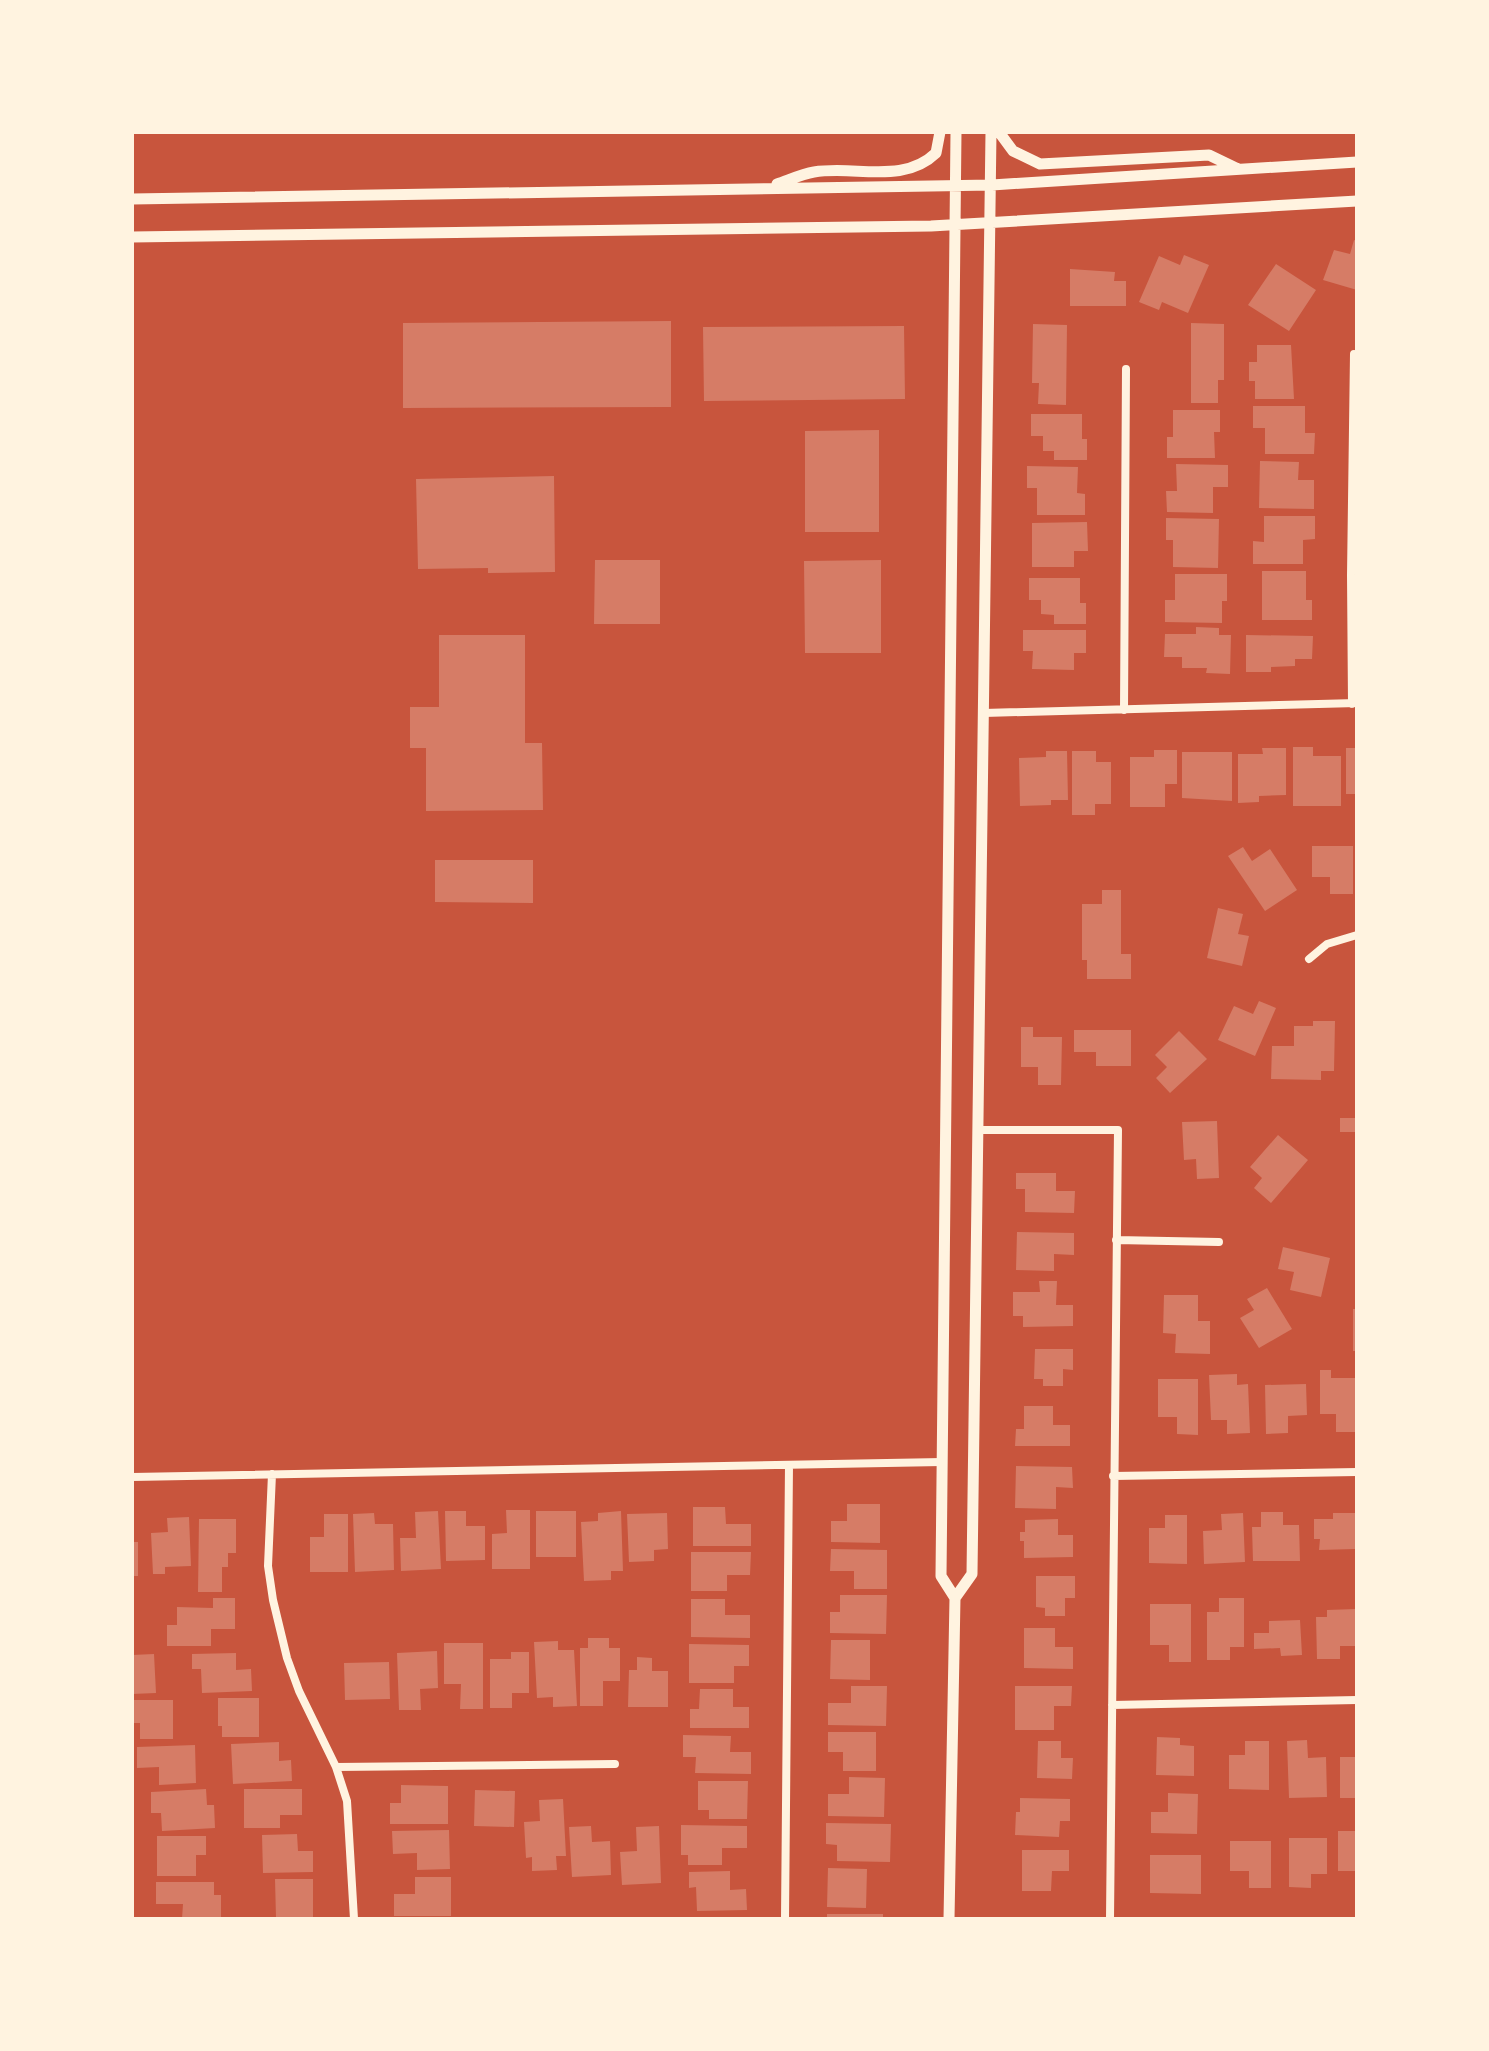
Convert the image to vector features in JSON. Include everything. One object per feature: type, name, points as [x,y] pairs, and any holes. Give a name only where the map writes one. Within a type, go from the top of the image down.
[{"type":"street","points":[[765,188],[814,172],[896,171],[916,167],[936,153],[940,132]]},
{"type":"street","points":[[949,1919],[955,1598],[941,1576],[956,132]]},
{"type":"street","points":[[955,1598],[972,1574],[991,132]]},
{"type":"street","points":[[999,132],[1013,151],[1040,164],[1209,155],[1239,170]]},
{"type":"street","points":[[132,199],[992,185],[1357,162]]},
{"type":"street","points":[[132,237],[957,225],[1357,201]]},
{"type":"street","points":[[984,713],[1354,703],[1351,575],[1354,354]]},
{"type":"street","points":[[1124,710],[1126,369]]},
{"type":"street","points":[[1309,959],[1327,944],[1357,935]]},
{"type":"street","points":[[978,1130],[1118,1130],[1110,1919]]},
{"type":"street","points":[[1116,1240],[1219,1242]]},
{"type":"street","points":[[132,1477],[942,1462]]},
{"type":"street","points":[[785,1919],[789,1465]]},
{"type":"street","points":[[1113,1476],[1357,1472]]},
{"type":"street","points":[[272,1474],[268,1566],[273,1600],[295,1680],[336,1767],[347,1801],[354,1919]]},
{"type":"street","points":[[1112,1705],[1357,1700]]},
{"type":"street","points":[[336,1767],[615,1764]]},
{"type":"building","points":[[1354,240],[1357,241],[1357,290],[1323,280],[1334,250],[1350,254]]},
{"type":"building","points":[[1184,255],[1209,265],[1188,313],[1162,302],[1159,310],[1139,302],[1159,256],[1180,265]]},
{"type":"building","points":[[1276,264],[1316,290],[1289,331],[1248,305]]},
{"type":"building","points":[[1070,269],[1115,272],[1114,281],[1126,281],[1126,306],[1070,306]]},
{"type":"building","points":[[671,321],[671,407],[403,408],[403,323]]},
{"type":"building","points":[[1191,323],[1224,324],[1224,380],[1218,380],[1218,403],[1191,403]]},
{"type":"building","points":[[1033,324],[1067,325],[1066,405],[1038,404],[1039,383],[1032,383]]},
{"type":"building","points":[[904,326],[905,399],[704,401],[703,327]]},
{"type":"building","points":[[1257,345],[1291,345],[1294,399],[1255,399],[1255,381],[1249,381],[1249,362],[1257,362]]},
{"type":"building","points":[[1253,406],[1305,406],[1305,433],[1315,433],[1314,454],[1265,454],[1265,428],[1253,428]]},
{"type":"building","points":[[1173,410],[1220,410],[1220,432],[1214,432],[1215,458],[1167,458],[1167,437],[1173,437]]},
{"type":"building","points":[[1031,414],[1082,414],[1082,439],[1087,439],[1087,460],[1054,460],[1054,451],[1043,451],[1043,436],[1031,436]]},
{"type":"building","points":[[879,430],[879,532],[805,532],[805,431]]},
{"type":"building","points":[[1260,461],[1299,462],[1298,480],[1314,480],[1314,509],[1259,508]]},
{"type":"building","points":[[1176,464],[1228,465],[1228,487],[1213,487],[1213,513],[1167,512],[1166,491],[1177,491]]},
{"type":"building","points":[[1027,466],[1078,467],[1077,493],[1085,494],[1085,515],[1037,515],[1037,488],[1027,488]]},
{"type":"building","points":[[554,476],[555,572],[488,573],[488,568],[418,569],[416,479]]},
{"type":"building","points":[[1264,516],[1315,516],[1315,539],[1303,540],[1303,564],[1253,564],[1253,541],[1264,542]]},
{"type":"building","points":[[1166,518],[1219,519],[1218,568],[1173,567],[1173,540],[1166,540]]},
{"type":"building","points":[[1087,522],[1088,551],[1074,551],[1074,567],[1032,567],[1032,523]]},
{"type":"building","points":[[595,560],[660,560],[660,624],[594,624]]},
{"type":"building","points":[[881,560],[881,653],[805,653],[804,561]]},
{"type":"building","points":[[1262,571],[1306,571],[1306,600],[1312,600],[1312,620],[1262,620]]},
{"type":"building","points":[[1175,574],[1227,574],[1227,601],[1222,601],[1222,623],[1165,622],[1165,600],[1175,600]]},
{"type":"building","points":[[1029,578],[1080,578],[1080,603],[1086,603],[1086,624],[1054,624],[1054,615],[1041,614],[1041,600],[1029,600]]},
{"type":"building","points":[[1196,627],[1219,628],[1219,635],[1231,635],[1230,674],[1206,673],[1207,668],[1182,668],[1182,657],[1164,657],[1165,634],[1196,634]]},
{"type":"building","points":[[1023,630],[1086,630],[1086,653],[1074,653],[1074,670],[1032,669],[1033,651],[1023,651]]},
{"type":"building","points":[[439,635],[525,635],[525,743],[542,743],[543,810],[426,811],[426,748],[410,748],[410,707],[439,707]]},
{"type":"building","points":[[1246,635],[1313,636],[1312,659],[1295,659],[1295,666],[1271,667],[1271,672],[1246,672]]},
{"type":"building","points":[[1293,747],[1313,747],[1313,756],[1341,756],[1341,806],[1293,806]]},
{"type":"building","points":[[1262,748],[1286,748],[1286,795],[1259,796],[1259,802],[1238,803],[1238,754],[1263,754]]},
{"type":"building","points":[[1346,748],[1357,748],[1357,794],[1346,794]]},
{"type":"building","points":[[1154,750],[1177,750],[1177,784],[1165,784],[1165,807],[1130,807],[1130,757],[1154,757]]},
{"type":"building","points":[[1046,751],[1067,751],[1068,800],[1051,800],[1051,805],[1020,806],[1019,758],[1046,757]]},
{"type":"building","points":[[1072,751],[1096,751],[1096,762],[1111,762],[1111,804],[1095,804],[1095,815],[1072,815]]},
{"type":"building","points":[[1182,752],[1232,752],[1232,801],[1182,798]]},
{"type":"building","points":[[1312,846],[1353,846],[1353,894],[1330,894],[1330,877],[1312,877]]},
{"type":"building","points":[[1243,847],[1252,861],[1270,849],[1297,890],[1265,911],[1228,856]]},
{"type":"building","points":[[435,860],[533,860],[533,903],[435,902]]},
{"type":"building","points":[[1102,890],[1121,890],[1121,954],[1131,954],[1131,979],[1087,979],[1087,960],[1082,960],[1082,904],[1102,904]]},
{"type":"building","points":[[1218,908],[1243,914],[1238,934],[1249,936],[1242,966],[1207,958]]},
{"type":"building","points":[[1259,1001],[1276,1008],[1255,1056],[1218,1040],[1234,1006],[1253,1014]]},
{"type":"building","points":[[1313,1021],[1335,1021],[1334,1071],[1321,1071],[1321,1080],[1271,1079],[1272,1046],[1294,1046],[1294,1026],[1313,1026]]},
{"type":"building","points":[[1021,1027],[1033,1027],[1033,1037],[1062,1037],[1061,1085],[1038,1085],[1038,1067],[1021,1067]]},
{"type":"building","points":[[1074,1030],[1131,1030],[1131,1066],[1096,1066],[1096,1052],[1074,1052]]},
{"type":"building","points":[[1179,1031],[1207,1059],[1170,1093],[1156,1078],[1167,1067],[1155,1055]]},
{"type":"building","points":[[1340,1118],[1357,1118],[1357,1132],[1340,1132]]},
{"type":"building","points":[[1217,1121],[1219,1178],[1197,1179],[1196,1159],[1184,1160],[1182,1122]]},
{"type":"building","points":[[1278,1135],[1308,1160],[1271,1203],[1254,1188],[1262,1178],[1250,1167]]},
{"type":"building","points":[[1016,1173],[1056,1173],[1056,1191],[1075,1191],[1074,1213],[1025,1212],[1025,1189],[1016,1189]]},
{"type":"building","points":[[1017,1232],[1074,1233],[1074,1255],[1054,1254],[1054,1271],[1016,1270]]},
{"type":"building","points":[[1283,1247],[1330,1258],[1321,1297],[1290,1290],[1294,1272],[1278,1269]]},
{"type":"building","points":[[1039,1281],[1057,1281],[1056,1305],[1073,1305],[1073,1326],[1023,1327],[1023,1316],[1013,1316],[1013,1292],[1040,1292]]},
{"type":"building","points":[[1267,1288],[1292,1329],[1259,1348],[1240,1318],[1254,1310],[1247,1299]]},
{"type":"building","points":[[1164,1295],[1198,1295],[1198,1321],[1210,1321],[1210,1354],[1175,1353],[1176,1334],[1163,1333]]},
{"type":"building","points":[[1353,1309],[1357,1309],[1357,1351],[1353,1351]]},
{"type":"building","points":[[1035,1349],[1073,1349],[1073,1370],[1063,1369],[1063,1386],[1043,1386],[1043,1379],[1034,1379]]},
{"type":"building","points":[[1320,1370],[1331,1370],[1331,1378],[1357,1378],[1357,1432],[1336,1432],[1336,1414],[1320,1414]]},
{"type":"building","points":[[1237,1374],[1237,1385],[1248,1384],[1250,1433],[1227,1434],[1227,1420],[1211,1420],[1209,1375]]},
{"type":"building","points":[[1158,1379],[1198,1379],[1198,1435],[1177,1434],[1177,1417],[1158,1417]]},
{"type":"building","points":[[1306,1384],[1307,1415],[1288,1416],[1288,1433],[1266,1434],[1265,1385]]},
{"type":"building","points":[[1024,1406],[1053,1406],[1053,1425],[1070,1425],[1070,1446],[1015,1446],[1016,1429],[1024,1429]]},
{"type":"building","points":[[1016,1466],[1072,1467],[1073,1488],[1056,1487],[1056,1509],[1015,1508]]},
{"type":"building","points":[[847,1504],[880,1504],[880,1543],[831,1542],[831,1521],[847,1521]]},
{"type":"building","points":[[693,1507],[725,1507],[726,1524],[751,1524],[751,1546],[693,1546]]},
{"type":"building","points":[[506,1510],[530,1510],[530,1569],[492,1569],[492,1534],[507,1533]]},
{"type":"building","points":[[438,1511],[441,1569],[401,1571],[400,1538],[416,1538],[415,1512]]},
{"type":"building","points":[[445,1511],[466,1511],[466,1526],[485,1526],[485,1560],[446,1561]]},
{"type":"building","points":[[536,1511],[576,1511],[576,1557],[536,1557]]},
{"type":"building","points":[[621,1511],[623,1571],[611,1571],[611,1580],[584,1581],[581,1522],[598,1521],[598,1513]]},
{"type":"building","points":[[1261,1512],[1283,1512],[1283,1525],[1299,1525],[1300,1561],[1253,1561],[1252,1527],[1261,1527]]},
{"type":"building","points":[[374,1513],[375,1524],[393,1524],[394,1570],[355,1572],[353,1514]]},
{"type":"building","points":[[667,1513],[668,1549],[654,1550],[654,1561],[629,1562],[627,1514]]},
{"type":"building","points":[[1243,1513],[1245,1562],[1204,1564],[1203,1531],[1222,1530],[1221,1514]]},
{"type":"building","points":[[1333,1513],[1355,1513],[1355,1549],[1319,1550],[1320,1539],[1314,1539],[1314,1519],[1333,1519]]},
{"type":"building","points":[[324,1514],[348,1514],[348,1572],[310,1572],[310,1537],[324,1537]]},
{"type":"building","points":[[1165,1515],[1187,1515],[1187,1564],[1149,1563],[1149,1528],[1165,1528]]},
{"type":"building","points":[[189,1517],[191,1566],[165,1567],[165,1574],[153,1574],[151,1533],[168,1532],[167,1518]]},
{"type":"building","points":[[199,1519],[236,1519],[236,1553],[228,1553],[228,1567],[222,1567],[222,1592],[198,1592]]},
{"type":"building","points":[[1058,1519],[1058,1535],[1073,1535],[1073,1557],[1024,1558],[1024,1541],[1020,1541],[1020,1532],[1025,1532],[1025,1520]]},
{"type":"building","points":[[132,1542],[138,1542],[138,1576],[132,1576]]},
{"type":"building","points":[[831,1549],[887,1550],[887,1589],[854,1589],[854,1571],[830,1571]]},
{"type":"building","points":[[691,1552],[751,1552],[750,1575],[727,1575],[727,1591],[691,1591]]},
{"type":"building","points":[[1036,1576],[1075,1576],[1075,1598],[1065,1598],[1065,1616],[1045,1616],[1045,1608],[1036,1607]]},
{"type":"building","points":[[840,1595],[887,1595],[886,1634],[830,1633],[830,1612],[840,1612]]},
{"type":"building","points":[[213,1598],[235,1598],[235,1629],[211,1629],[211,1646],[167,1646],[167,1625],[177,1625],[177,1607],[213,1608]]},
{"type":"building","points":[[1219,1598],[1244,1598],[1244,1647],[1230,1647],[1230,1660],[1207,1660],[1207,1612],[1219,1612]]},
{"type":"building","points":[[691,1599],[725,1599],[725,1615],[750,1615],[750,1638],[691,1637]]},
{"type":"building","points":[[1150,1604],[1191,1604],[1191,1662],[1169,1662],[1169,1645],[1150,1645]]},
{"type":"building","points":[[1356,1609],[1356,1646],[1340,1646],[1340,1659],[1317,1659],[1316,1617],[1327,1617],[1327,1610]]},
{"type":"building","points":[[1300,1620],[1302,1655],[1281,1656],[1280,1648],[1254,1649],[1254,1633],[1269,1633],[1269,1621]]},
{"type":"building","points":[[1024,1628],[1055,1628],[1055,1647],[1073,1647],[1073,1669],[1024,1668]]},
{"type":"building","points":[[588,1638],[609,1638],[609,1648],[620,1648],[620,1681],[603,1681],[603,1706],[580,1706],[580,1648],[588,1648]]},
{"type":"building","points":[[831,1640],[870,1640],[870,1680],[830,1679]]},
{"type":"building","points":[[558,1641],[558,1650],[574,1650],[577,1706],[553,1707],[553,1697],[537,1698],[534,1642]]},
{"type":"building","points":[[444,1643],[483,1643],[483,1709],[460,1709],[461,1684],[444,1684]]},
{"type":"building","points":[[689,1644],[749,1645],[749,1666],[734,1666],[734,1683],[689,1683]]},
{"type":"building","points":[[437,1651],[438,1688],[420,1689],[421,1710],[399,1710],[397,1653]]},
{"type":"building","points":[[511,1652],[529,1652],[529,1693],[512,1693],[512,1708],[490,1708],[490,1659],[511,1659]]},
{"type":"building","points":[[236,1653],[236,1670],[251,1669],[252,1691],[202,1693],[201,1669],[192,1669],[192,1654]]},
{"type":"building","points":[[154,1654],[156,1693],[132,1694],[132,1655]]},
{"type":"building","points":[[637,1657],[652,1658],[652,1671],[668,1671],[668,1707],[628,1707],[629,1670],[637,1670]]},
{"type":"building","points":[[389,1662],[390,1699],[345,1700],[344,1663]]},
{"type":"building","points":[[851,1686],[887,1686],[886,1726],[828,1725],[828,1703],[851,1703]]},
{"type":"building","points":[[1015,1686],[1072,1686],[1071,1706],[1054,1706],[1054,1730],[1015,1730]]},
{"type":"building","points":[[700,1689],[733,1689],[733,1707],[749,1707],[749,1728],[690,1728],[690,1709],[699,1709]]},
{"type":"building","points":[[218,1698],[259,1698],[259,1737],[222,1737],[222,1726],[218,1726]]},
{"type":"building","points":[[132,1700],[173,1700],[173,1739],[140,1739],[140,1723],[132,1723]]},
{"type":"building","points":[[828,1732],[876,1732],[876,1771],[843,1771],[843,1752],[828,1752]]},
{"type":"building","points":[[683,1735],[731,1736],[730,1752],[751,1752],[751,1774],[695,1773],[696,1757],[683,1757]]},
{"type":"building","points":[[1157,1737],[1180,1738],[1180,1745],[1194,1746],[1194,1776],[1156,1775]]},
{"type":"building","points":[[1307,1740],[1308,1758],[1326,1757],[1327,1797],[1289,1798],[1287,1741]]},
{"type":"building","points":[[1038,1741],[1061,1741],[1061,1758],[1073,1758],[1072,1779],[1037,1778]]},
{"type":"building","points":[[1245,1741],[1269,1741],[1269,1790],[1229,1789],[1229,1755],[1245,1755]]},
{"type":"building","points":[[279,1742],[279,1761],[291,1760],[292,1781],[233,1784],[231,1744]]},
{"type":"building","points":[[195,1745],[196,1783],[159,1785],[159,1767],[137,1768],[137,1747]]},
{"type":"building","points":[[1340,1757],[1357,1757],[1357,1798],[1340,1798]]},
{"type":"building","points":[[849,1777],[885,1778],[884,1817],[828,1816],[828,1794],[849,1794]]},
{"type":"building","points":[[698,1781],[748,1781],[747,1819],[709,1819],[709,1810],[698,1810]]},
{"type":"building","points":[[401,1785],[448,1786],[448,1824],[390,1824],[390,1803],[401,1803]]},
{"type":"building","points":[[206,1789],[207,1805],[214,1805],[215,1828],[162,1831],[161,1813],[151,1813],[151,1792]]},
{"type":"building","points":[[244,1789],[302,1789],[302,1815],[280,1815],[280,1828],[244,1828]]},
{"type":"building","points":[[475,1790],[515,1791],[514,1827],[474,1826]]},
{"type":"building","points":[[1168,1793],[1198,1794],[1197,1834],[1151,1833],[1151,1812],[1168,1812]]},
{"type":"building","points":[[1020,1798],[1070,1799],[1070,1821],[1060,1821],[1059,1837],[1015,1835]]},
{"type":"building","points":[[563,1799],[566,1856],[556,1856],[557,1870],[532,1871],[532,1857],[526,1858],[524,1822],[540,1821],[539,1800]]},
{"type":"building","points":[[826,1823],[891,1824],[890,1862],[837,1861],[837,1845],[826,1844]]},
{"type":"building","points":[[681,1825],[747,1826],[747,1848],[722,1848],[722,1865],[688,1865],[688,1855],[681,1855]]},
{"type":"building","points":[[591,1826],[592,1842],[610,1841],[611,1875],[572,1877],[569,1827]]},
{"type":"building","points":[[659,1826],[661,1883],[622,1885],[620,1852],[637,1851],[636,1827]]},
{"type":"building","points":[[449,1830],[450,1869],[417,1870],[417,1853],[393,1854],[392,1831]]},
{"type":"building","points":[[1338,1831],[1357,1831],[1357,1871],[1338,1871]]},
{"type":"building","points":[[297,1834],[298,1851],[313,1851],[313,1872],[263,1873],[262,1835]]},
{"type":"building","points":[[157,1836],[206,1836],[206,1855],[196,1855],[196,1876],[157,1876]]},
{"type":"building","points":[[1289,1838],[1327,1838],[1327,1874],[1311,1874],[1311,1888],[1289,1887]]},
{"type":"building","points":[[1230,1841],[1271,1841],[1271,1888],[1249,1888],[1249,1871],[1230,1871]]},
{"type":"building","points":[[1022,1850],[1069,1850],[1069,1871],[1052,1871],[1051,1891],[1022,1891]]},
{"type":"building","points":[[1150,1855],[1201,1855],[1201,1894],[1150,1893]]},
{"type":"building","points":[[828,1868],[867,1869],[866,1908],[827,1907]]},
{"type":"building","points":[[730,1871],[730,1890],[746,1889],[747,1910],[697,1911],[696,1887],[689,1888],[689,1872]]},
{"type":"building","points":[[415,1877],[451,1877],[451,1916],[394,1916],[394,1894],[415,1894]]},
{"type":"building","points":[[275,1879],[313,1879],[313,1917],[276,1918]]},
{"type":"building","points":[[156,1882],[214,1882],[214,1895],[221,1895],[221,1919],[182,1919],[183,1904],[156,1904]]},
{"type":"building","points":[[827,1914],[883,1914],[883,1919],[827,1919]]}]
